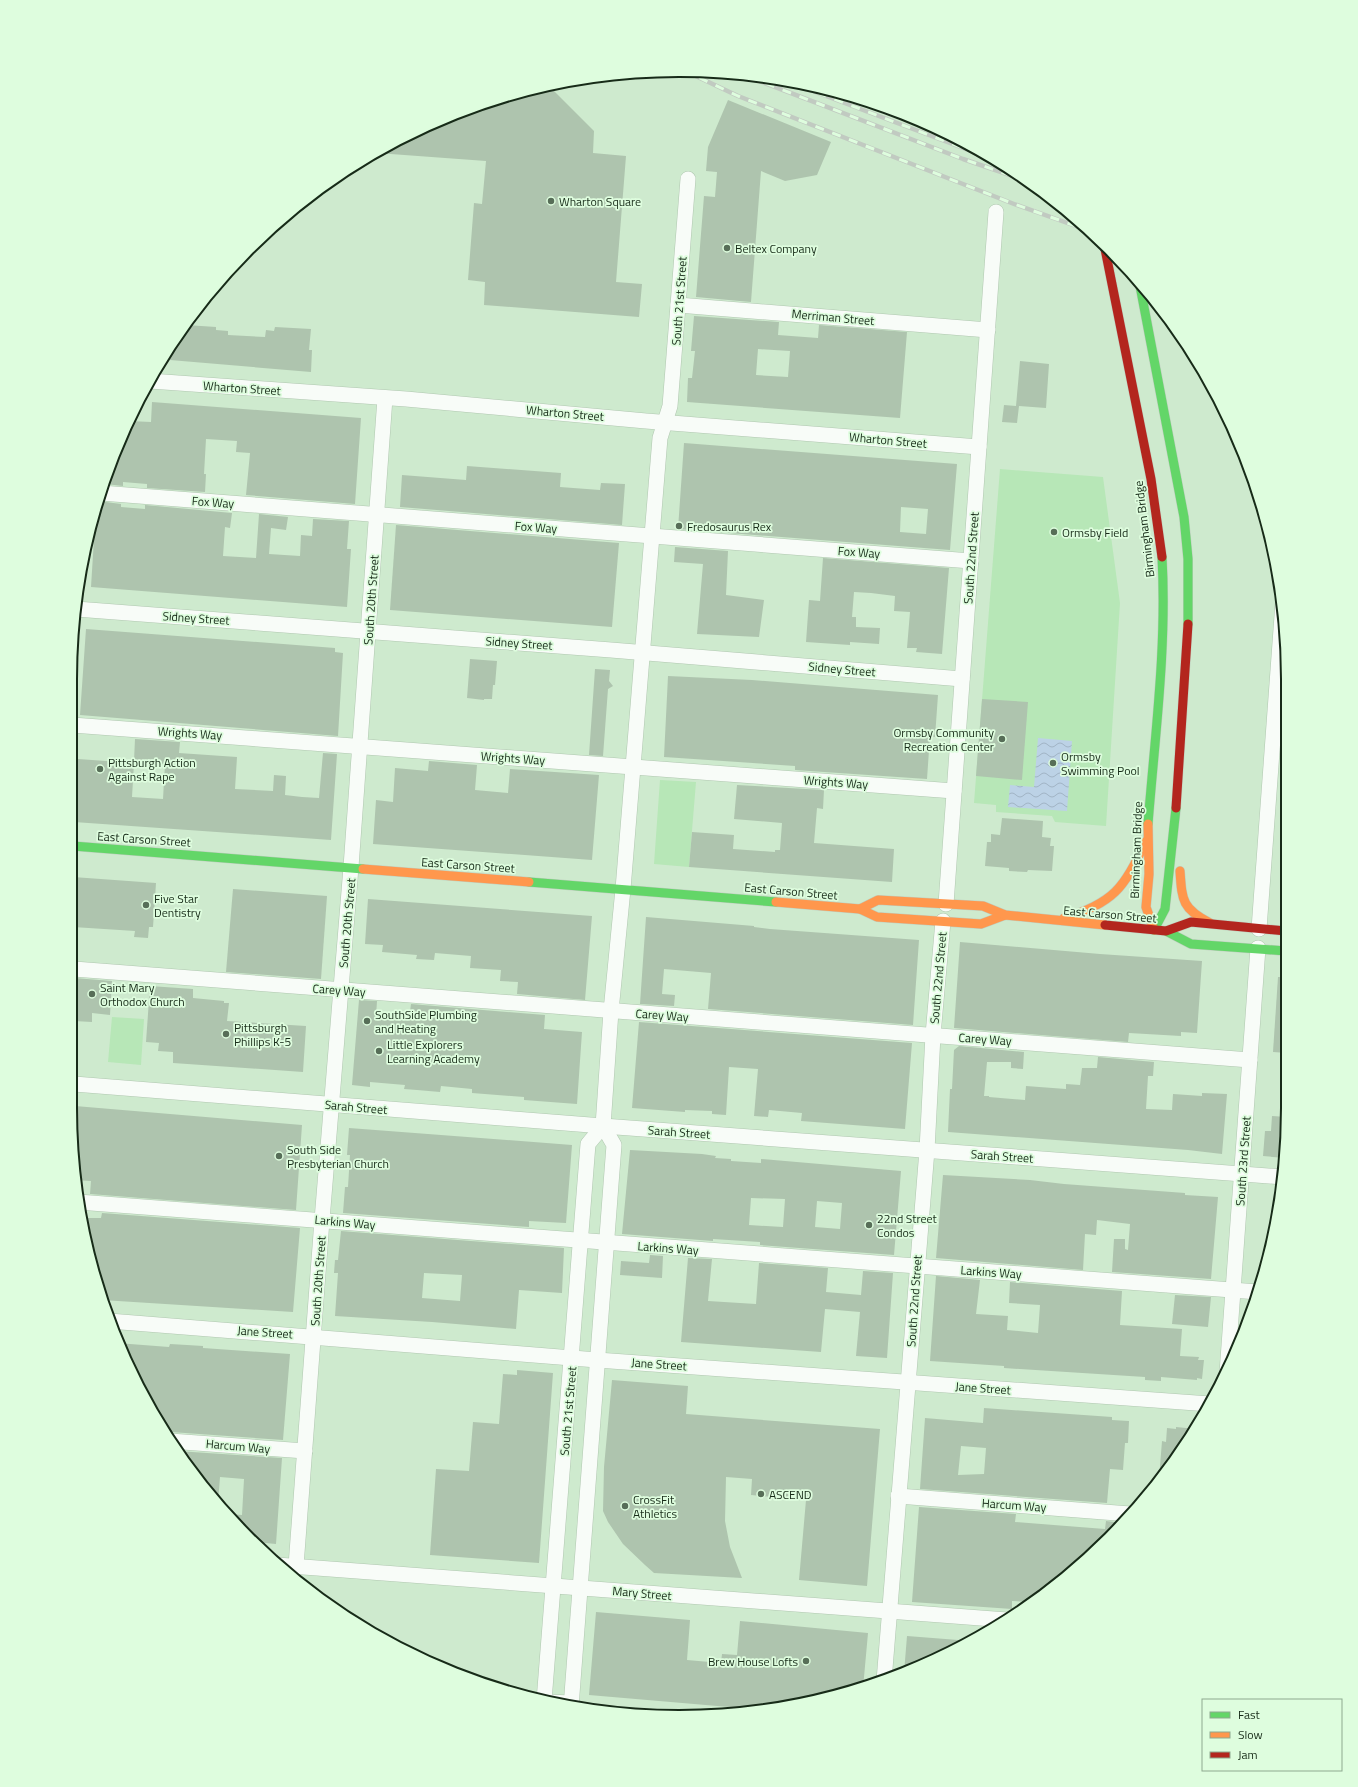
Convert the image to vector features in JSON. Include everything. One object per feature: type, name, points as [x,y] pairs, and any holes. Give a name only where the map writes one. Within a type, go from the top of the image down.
[{"type":"main road","name":"Birmingham Bridge","points":[[1106,254],[1157,515],[1162,574],[1163,613],[1147,835],[1148,874],[1146,908],[1154,930]]},
{"type":"main road","points":[[1141,294],[1184,517],[1188,560],[1189,605],[1174,836],[1165,909],[1154,930]]},
{"type":"main road","points":[[1052,920],[1084,912],[1109,899],[1120,890],[1137,863],[1147,835]]},
{"type":"main road","points":[[1174,836],[1180,863],[1182,900],[1194,916],[1215,925]]},
{"type":"main road","name":"East Carson Street","points":[[77,846],[623,888],[860,909],[877,916],[981,924],[1005,915]]},
{"type":"main road","name":"East Carson Street","points":[[860,909],[878,900],[982,906],[1005,915],[1166,931],[1191,944],[1281,950]]},
{"type":"main road","name":"East Carson Street","points":[[1166,931],[1191,922],[1281,931]]},
{"type":"street","name":"South 21st Street","points":[[571,1700],[614,1145],[603,1126],[611,1011],[623,888],[660,438],[670,406],[688,179]]},
{"type":"street","name":"South 22nd Street","points":[[946,904],[996,212]]},
{"type":"street","name":"Merriman Street","points":[[678,305],[988,330]]},
{"type":"street","name":"Wharton Street","points":[[156,381],[385,398],[979,447]]},
{"type":"street","name":"South 20th Street","points":[[296,1566],[322,1220],[351,868],[385,398]]},
{"type":"street","name":"Fox Way","points":[[107,493],[971,561]]},
{"type":"street","name":"Sidney Street","points":[[81,609],[642,652],[962,679]]},
{"type":"street","points":[[1259,929],[1280,701],[1281,673]]},
{"type":"street","name":"Wrights Way","points":[[77,725],[954,791]]},
{"type":"street","name":"South 22nd Street","points":[[885,1674],[927,1150],[933,1035],[943,921]]},
{"type":"street","name":"South 23rd Street","points":[[1228,1353],[1258,948]]},
{"type":"street","name":"Carey Way","points":[[77,969],[1250,1060]]},
{"type":"street","name":"Sarah Street","points":[[77,1084],[603,1126],[1277,1177]]},
{"type":"street","name":"South 21st Street","points":[[545,1694],[588,1144],[603,1126]]},
{"type":"street","name":"Larkins Way","points":[[85,1203],[322,1220],[606,1244],[1252,1292]]},
{"type":"street","name":"Jane Street","points":[[116,1321],[597,1360],[1203,1403]]},
{"type":"street","name":"Harcum Way","points":[[177,1441],[305,1451]]},
{"type":"street","name":"Harcum Way","points":[[898,1496],[1124,1514]]},
{"type":"street","name":"Mary Street","points":[[288,1566],[996,1619]]},
{"type":"green space","points":[[1000,469],[1103,477],[1120,603],[1106,826],[1055,822],[1052,816],[996,812],[996,805],[974,803]]},
{"type":"green space","points":[[660,780],[696,782],[689,867],[654,864]]},
{"type":"green space","points":[[112,1017],[144,1019],[141,1065],[108,1062]]},
{"type":"water","name":"Ormsby Swimming Pool","points":[[1038,738],[1072,741],[1067,811],[1008,807],[1010,785],[1034,787]]},
{"type":"building","name":"Wharton Square","points":[[554,91],[594,131],[593,153],[626,156],[616,282],[642,284],[639,317],[484,305],[485,282],[468,280],[474,203],[482,204],[486,161],[386,154],[413,139],[485,109]]},
{"type":"building","name":"Beltex Company","points":[[728,100],[831,142],[817,175],[785,181],[761,171],[751,302],[696,297],[704,196],[715,197],[717,172],[706,171],[708,147]]},
{"type":"building","points":[[694,316],[779,322],[778,335],[818,338],[819,325],[907,332],[900,418],[687,402],[688,378],[692,378],[695,351],[691,351]],"holes":[[[758,349],[790,351],[788,377],[756,375]]]},
{"type":"building","points":[[192,325],[216,327],[216,330],[228,331],[228,335],[265,337],[266,330],[274,331],[275,327],[311,329],[309,350],[312,350],[311,372],[170,360],[178,345]]},
{"type":"building","points":[[1020,361],[1049,364],[1046,408],[1019,406],[1017,423],[1002,422],[1004,405],[1016,406]]},
{"type":"building","points":[[152,402],[361,418],[355,504],[246,495],[250,453],[236,452],[237,441],[206,439],[204,474],[206,474],[205,492],[147,488],[147,484],[123,482],[123,486],[109,484],[135,421],[151,422]]},
{"type":"building","points":[[684,443],[957,464],[950,550],[678,529]],"holes":[[[901,507],[928,509],[926,534],[900,532]]]},
{"type":"building","points":[[467,466],[561,473],[560,487],[600,490],[601,483],[625,484],[622,525],[400,507],[402,475],[466,480]]},
{"type":"building","points":[[104,502],[121,504],[121,507],[145,509],[145,505],[232,513],[230,528],[225,527],[223,556],[256,558],[259,514],[288,517],[286,530],[271,528],[269,554],[300,556],[301,535],[312,536],[313,519],[349,521],[347,549],[351,549],[347,607],[91,587],[94,541]]},
{"type":"building","points":[[396,525],[619,543],[612,627],[390,610]]},
{"type":"building","points":[[675,547],[728,551],[726,595],[764,600],[759,637],[697,634],[703,564],[674,562]]},
{"type":"building","points":[[823,558],[949,568],[942,654],[916,652],[917,648],[907,648],[910,612],[894,611],[895,596],[871,593],[854,592],[852,617],[856,617],[856,627],[880,628],[879,644],[850,642],[850,645],[806,642],[809,600],[820,601]]},
{"type":"building","points":[[86,629],[335,648],[335,652],[343,653],[338,736],[80,715]]},
{"type":"building","points":[[470,659],[497,661],[492,699],[484,700],[467,698]]},
{"type":"building","points":[[595,669],[610,670],[609,681],[613,686],[608,689],[603,756],[589,755]]},
{"type":"building","points":[[668,676],[752,680],[938,695],[935,737],[930,736],[927,779],[795,770],[795,766],[664,757]]},
{"type":"building","name":"Ormsby Community Recreation Center","points":[[982,699],[1028,702],[1022,780],[976,776]]},
{"type":"building","points":[[135,739],[180,742],[179,753],[237,757],[235,789],[273,791],[274,775],[286,776],[285,795],[319,798],[323,753],[337,754],[331,840],[77,822],[78,759],[134,763],[132,797],[163,799],[165,764],[134,761]]},
{"type":"building","points":[[429,761],[477,765],[475,790],[508,793],[510,769],[599,775],[592,860],[373,844],[376,800],[393,802],[395,768],[428,771]]},
{"type":"building","points":[[737,785],[824,790],[823,809],[817,808],[814,843],[894,849],[892,882],[689,867],[692,832],[734,835],[733,849],[775,852],[775,850],[780,850],[782,823],[734,819]]},
{"type":"building","points":[[1002,818],[1043,821],[1042,837],[1051,838],[1050,846],[1054,846],[1052,871],[1009,871],[1009,868],[985,866],[987,842],[991,842],[991,834],[1000,835]]},
{"type":"building","points":[[77,877],[156,883],[153,927],[149,927],[148,938],[134,937],[135,931],[77,927]]},
{"type":"building","points":[[233,889],[327,896],[321,979],[226,972]]},
{"type":"building","points":[[368,899],[592,916],[585,1000],[517,994],[518,982],[500,981],[501,970],[470,968],[471,956],[435,953],[434,960],[416,959],[417,955],[382,952],[383,945],[365,944]]},
{"type":"building","points":[[646,917],[754,926],[770,929],[919,940],[913,1025],[708,1009],[711,973],[664,969],[662,994],[675,995],[674,1006],[640,1004]]},
{"type":"building","points":[[960,942],[1202,961],[1197,1033],[1181,1032],[1181,1036],[1129,1033],[1128,1042],[954,1028]]},
{"type":"building","points":[[1278,977],[1281,977],[1281,1053],[1273,1052]]},
{"type":"building","name":"Saint Mary Orthodox Church","points":[[77,978],[112,981],[110,1015],[92,1013],[92,1022],[77,1021]]},
{"type":"building","name":"Pittsburgh Phillips K-5","points":[[150,986],[193,989],[193,998],[224,1001],[224,1003],[229,1003],[227,1021],[306,1026],[303,1072],[173,1063],[173,1052],[158,1051],[159,1043],[146,1042]]},
{"type":"building","points":[[359,1000],[377,1001],[376,1016],[409,1019],[411,1004],[545,1015],[544,1029],[582,1032],[577,1104],[524,1100],[524,1097],[472,1093],[472,1089],[441,1086],[440,1092],[404,1089],[405,1085],[370,1082],[370,1087],[352,1085]]},
{"type":"building","points":[[639,1022],[912,1043],[905,1129],[801,1121],[802,1113],[769,1110],[768,1117],[754,1116],[758,1069],[729,1067],[726,1115],[712,1114],[712,1111],[685,1110],[685,1112],[632,1108]]},
{"type":"building","points":[[959,1046],[1024,1052],[1023,1069],[1011,1068],[1011,1062],[987,1062],[984,1096],[1025,1100],[1026,1086],[1066,1089],[1066,1084],[1080,1085],[1082,1068],[1097,1068],[1098,1057],[1154,1062],[1153,1076],[1148,1076],[1146,1109],[1172,1110],[1173,1094],[1202,1096],[1202,1093],[1227,1094],[1222,1154],[1188,1150],[948,1132],[954,1050]]},
{"type":"building","points":[[77,1106],[302,1125],[296,1210],[90,1194],[91,1181],[81,1180],[78,1147]]},
{"type":"building","points":[[1272,1116],[1281,1117],[1279,1157],[1263,1156],[1265,1131],[1271,1131]]},
{"type":"building","points":[[349,1128],[572,1145],[566,1223],[529,1221],[529,1227],[343,1213],[345,1187],[348,1187],[350,1155],[347,1155]]},
{"type":"building","points":[[630,1150],[702,1154],[716,1156],[715,1158],[731,1159],[731,1161],[761,1163],[761,1159],[901,1171],[894,1255],[760,1245],[760,1242],[713,1239],[713,1241],[622,1234]],"holes":[[[751,1198],[785,1199],[783,1227],[749,1225]],[[817,1201],[842,1203],[840,1229],[815,1227]]]},
{"type":"building","points":[[943,1175],[1030,1180],[1218,1197],[1211,1279],[1112,1272],[1114,1239],[1125,1239],[1125,1249],[1128,1250],[1130,1224],[1097,1220],[1096,1235],[1085,1234],[1083,1270],[936,1258]]},
{"type":"building","points":[[102,1213],[300,1228],[293,1312],[109,1300],[98,1264],[88,1218],[101,1218]]},
{"type":"building","points":[[341,1231],[564,1248],[562,1293],[519,1290],[516,1329],[335,1316],[338,1273],[334,1273],[335,1260],[338,1260]],"holes":[[[424,1273],[462,1275],[460,1301],[422,1298]]]},
{"type":"building","points":[[650,1255],[663,1256],[662,1278],[620,1275],[621,1261],[649,1263]]},
{"type":"building","points":[[688,1258],[712,1259],[708,1301],[756,1304],[759,1263],[828,1268],[826,1292],[861,1295],[863,1271],[893,1273],[887,1358],[856,1356],[860,1312],[825,1309],[821,1352],[681,1342]]},
{"type":"building","points":[[936,1276],[980,1280],[976,1314],[1008,1316],[1007,1330],[1038,1333],[1040,1305],[1009,1303],[1010,1282],[1122,1291],[1120,1325],[1182,1329],[1180,1356],[1199,1357],[1198,1360],[1204,1360],[1202,1379],[1197,1378],[1197,1380],[1161,1377],[1161,1381],[1145,1380],[1145,1377],[1004,1368],[1004,1366],[930,1361]]},
{"type":"building","points":[[1175,1295],[1211,1297],[1208,1327],[1172,1324]]},
{"type":"building","points":[[126,1344],[169,1347],[170,1344],[203,1346],[203,1348],[290,1354],[283,1440],[172,1432],[139,1374]]},
{"type":"building","points":[[517,1370],[553,1373],[539,1563],[430,1555],[436,1469],[469,1471],[473,1422],[499,1424],[503,1374],[517,1375]]},
{"type":"building","points":[[612,1380],[688,1386],[686,1414],[880,1429],[867,1586],[799,1580],[806,1500],[751,1495],[752,1479],[726,1477],[725,1521],[730,1547],[742,1578],[654,1573],[623,1544],[608,1522],[603,1511],[604,1467]]},
{"type":"building","points":[[984,1408],[1112,1417],[1112,1420],[1129,1421],[1128,1443],[1125,1443],[1123,1470],[1110,1469],[1107,1503],[920,1489],[925,1418],[983,1423]],"holes":[[[961,1446],[986,1448],[984,1474],[958,1475]]]},
{"type":"building","points":[[1176,1427],[1188,1428],[1160,1470],[1162,1441],[1166,1442],[1167,1428],[1176,1429]]},
{"type":"building","points":[[185,1452],[282,1458],[276,1544],[262,1543],[235,1514],[242,1515],[244,1479],[220,1477],[219,1496]]},
{"type":"building","points":[[919,1507],[1016,1514],[1015,1522],[1105,1529],[1106,1521],[1116,1522],[1076,1561],[1045,1586],[1023,1602],[1012,1601],[1012,1609],[912,1602]]},
{"type":"building","name":"Brew House Lofts","points":[[596,1612],[690,1620],[687,1660],[721,1663],[722,1654],[737,1655],[740,1621],[868,1633],[864,1681],[796,1698],[758,1705],[734,1707],[589,1695]]},
{"type":"building","points":[[907,1636],[960,1640],[945,1648],[905,1666]]},
{"type":"railway","points":[[699,78],[738,96],[1014,204],[1076,226]]},
{"type":"railway","points":[[766,83],[963,159],[1006,174]]},
{"type":"railway","points":[[826,96],[958,146]]},
{"type":"traffic: fast","points":[[1141,294],[1184,517],[1188,559],[1188,624]]},
{"type":"traffic: fast","points":[[1148,824],[1162,657],[1162,557]]},
{"type":"traffic: fast","points":[[1154,930],[1165,909],[1176,808]]},
{"type":"traffic: fast","points":[[77,846],[363,869]]},
{"type":"traffic: fast","points":[[529,882],[776,902]]},
{"type":"traffic: fast","points":[[1166,931],[1191,944],[1281,951]]},
{"type":"traffic: slow","points":[[1148,824],[1149,874],[1146,907],[1154,930]]},
{"type":"traffic: slow","points":[[1064,918],[1094,907],[1106,900],[1115,892],[1131,871],[1145,842]]},
{"type":"traffic: slow","points":[[363,869],[529,882]]},
{"type":"traffic: slow","points":[[1180,871],[1185,903],[1194,913],[1210,923]]},
{"type":"traffic: slow","points":[[860,909],[878,900],[983,906],[1005,915],[1105,925]]},
{"type":"traffic: slow","points":[[776,902],[860,909],[877,917],[981,924],[1005,915]]},
{"type":"traffic: jam","points":[[1106,254],[1151,479],[1162,557]]},
{"type":"traffic: jam","points":[[1176,808],[1188,624]]},
{"type":"traffic: jam","points":[[1105,925],[1166,931],[1191,922],[1281,931]]},
{"type":"place","name":"Wharton Square","points":[[551,201]]},
{"type":"place","name":"Beltex Company","points":[[727,248]]},
{"type":"place","name":"Fredosaurus Rex","points":[[679,526]]},
{"type":"place","name":"Ormsby Field","points":[[1054,532]]},
{"type":"place","name":"Ormsby Community Recreation Center","points":[[1002,739]]},
{"type":"place","name":"Ormsby Swimming Pool","points":[[1053,763]]},
{"type":"place","name":"Pittsburgh Action Against Rape","points":[[100,769]]},
{"type":"place","name":"Five Star Dentistry","points":[[146,905]]},
{"type":"place","name":"Saint Mary Orthodox Church","points":[[92,994]]},
{"type":"place","name":"SouthSide Plumbing and Heating","points":[[367,1021]]},
{"type":"place","name":"Pittsburgh Phillips K-5","points":[[226,1034]]},
{"type":"place","name":"Little Explorers Learning Academy","points":[[379,1051]]},
{"type":"place","name":"South Side Presbyterian Church","points":[[279,1156]]},
{"type":"place","name":"22nd Street Condos","points":[[869,1225]]},
{"type":"place","name":"ASCEND","points":[[761,1494]]},
{"type":"place","name":"CrossFit Athletics","points":[[625,1506]]},
{"type":"place","name":"Brew House Lofts","points":[[806,1661]]}]
